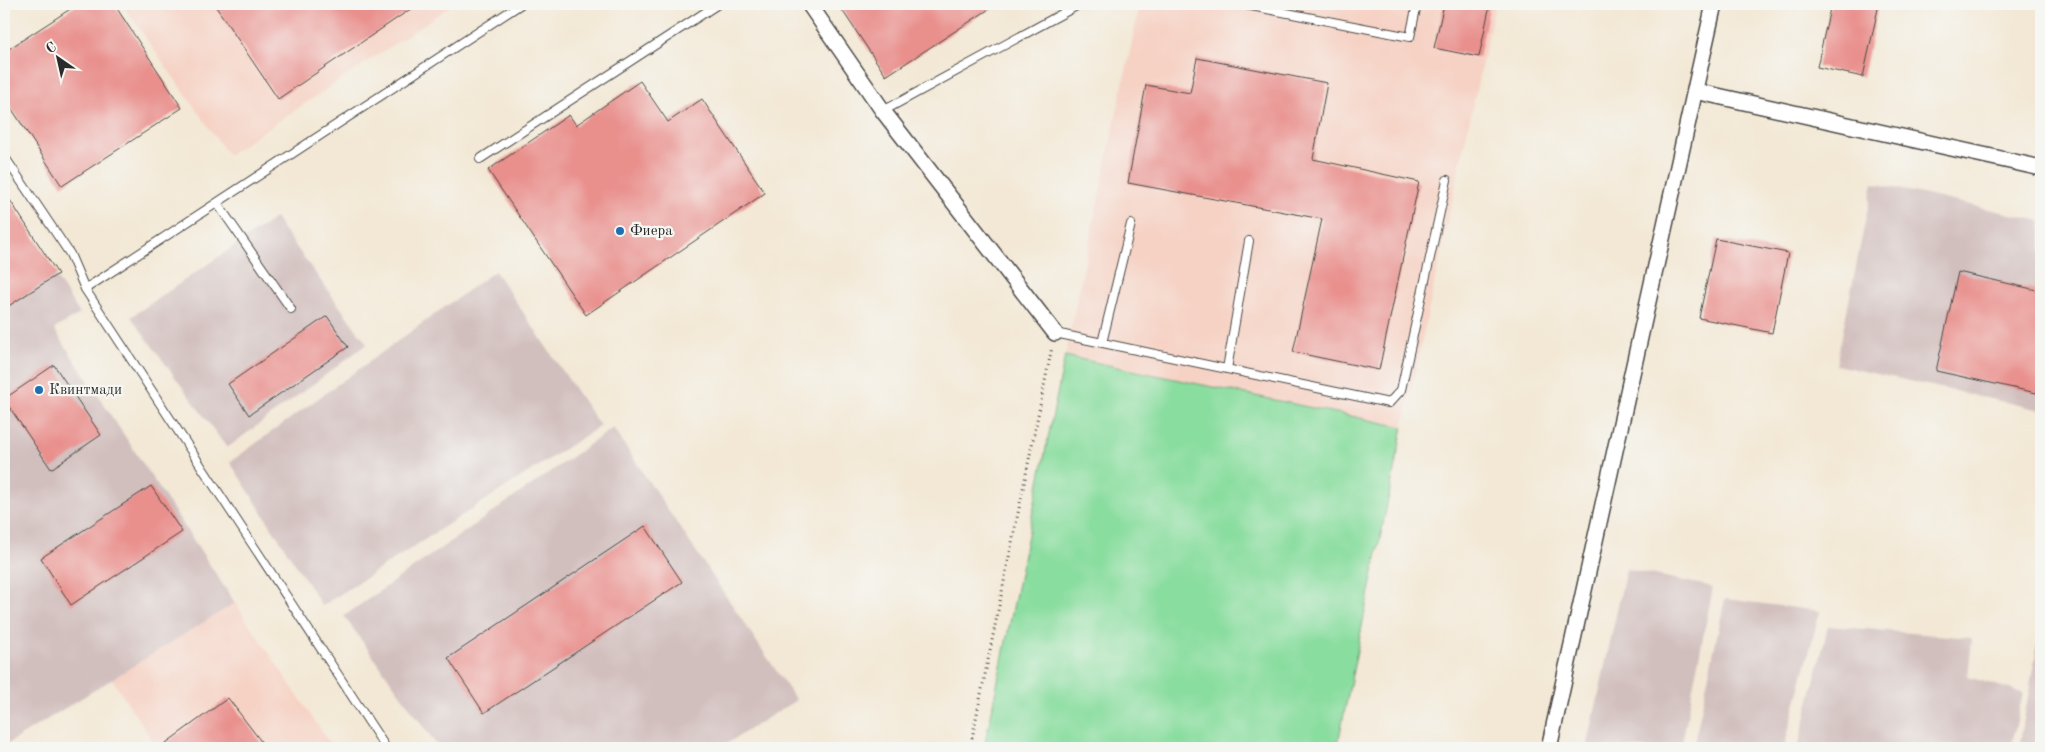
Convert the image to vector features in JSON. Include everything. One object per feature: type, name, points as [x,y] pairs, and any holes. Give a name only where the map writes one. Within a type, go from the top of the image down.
[{"type":"street","points":[[809,4],[883,111],[1055,333]]},
{"type":"street","points":[[1549,748],[1714,4]]},
{"type":"street","points":[[1694,91],[2041,168]]},
{"type":"lane","points":[[85,289],[521,4]]},
{"type":"lane","points":[[480,159],[718,4]]},
{"type":"lane","points":[[883,111],[1080,4]]},
{"type":"lane","points":[[1241,4],[1410,37],[1417,4]]},
{"type":"lane","points":[[4,156],[70,254],[85,289],[386,748]]},
{"type":"lane","points":[[1055,333],[1390,403],[1401,390],[1447,180]]},
{"type":"lane","points":[[217,203],[291,309]]},
{"type":"lane","points":[[1102,343],[1131,224]]},
{"type":"lane","points":[[1227,369],[1250,241]]},
{"type":"path","points":[[970,748],[1055,333]]},
{"type":"shaded area","points":[[122,4],[454,4],[228,155]]},
{"type":"shaded area","points":[[1140,4],[1495,4],[1403,427],[1065,356]]},
{"type":"shaded area","points":[[1873,183],[2041,221],[2041,410],[1836,365]]},
{"type":"shaded area","points":[[4,196],[80,314],[54,329],[235,603],[4,746]]},
{"type":"shaded area","points":[[275,218],[367,344],[227,448],[131,317]]},
{"type":"shaded area","points":[[495,271],[600,426],[322,606],[230,462]]},
{"type":"shaded area","points":[[613,428],[796,700],[720,748],[439,748],[344,616]]},
{"type":"shaded area","points":[[1626,569],[1713,587],[1681,748],[1587,748]]},
{"type":"shaded area","points":[[1725,599],[1820,611],[1784,748],[1693,748]]},
{"type":"shaded area","points":[[235,603],[333,748],[157,748],[112,679]]},
{"type":"shaded area","points":[[2041,623],[2041,748],[2019,748]]},
{"type":"shaded area","points":[[1828,626],[1972,638],[1968,677],[2023,693],[2011,748],[1798,748]]},
{"type":"green space","points":[[1065,356],[1403,427],[1337,748],[984,748]]},
{"type":"building","points":[[78,4],[114,4],[182,108],[62,186],[4,97],[4,52]]},
{"type":"building","points":[[214,4],[418,4],[278,99]]},
{"type":"building","points":[[838,4],[997,4],[886,76]]},
{"type":"building","points":[[1444,4],[1490,4],[1479,57],[1434,48]]},
{"type":"building","points":[[1831,4],[1879,4],[1863,77],[1817,67]]},
{"type":"building","points":[[1197,58],[1327,83],[1313,159],[1419,182],[1379,370],[1293,352],[1322,219],[1128,183],[1146,85],[1190,93]]},
{"type":"building","points":[[640,81],[668,122],[702,99],[765,193],[586,315],[488,170],[569,115],[576,125]]},
{"type":"building","points":[[4,191],[58,274],[4,309]]},
{"type":"building","points":[[1716,239],[1788,253],[1772,333],[1699,318]]},
{"type":"building","points":[[1958,272],[2041,291],[2041,394],[1936,371]]},
{"type":"building","points":[[327,316],[348,347],[249,415],[228,384]]},
{"type":"building","points":[[54,365],[101,435],[51,469],[4,399]]},
{"type":"building","points":[[151,486],[182,532],[71,605],[41,558]]},
{"type":"building","points":[[645,526],[682,582],[484,713],[448,658]]},
{"type":"building","points":[[228,698],[266,748],[159,748]]},
{"type":"place","name":"Фиера","points":[[620,231]]},
{"type":"place","name":"Квинтмади","points":[[39,390]]}]
